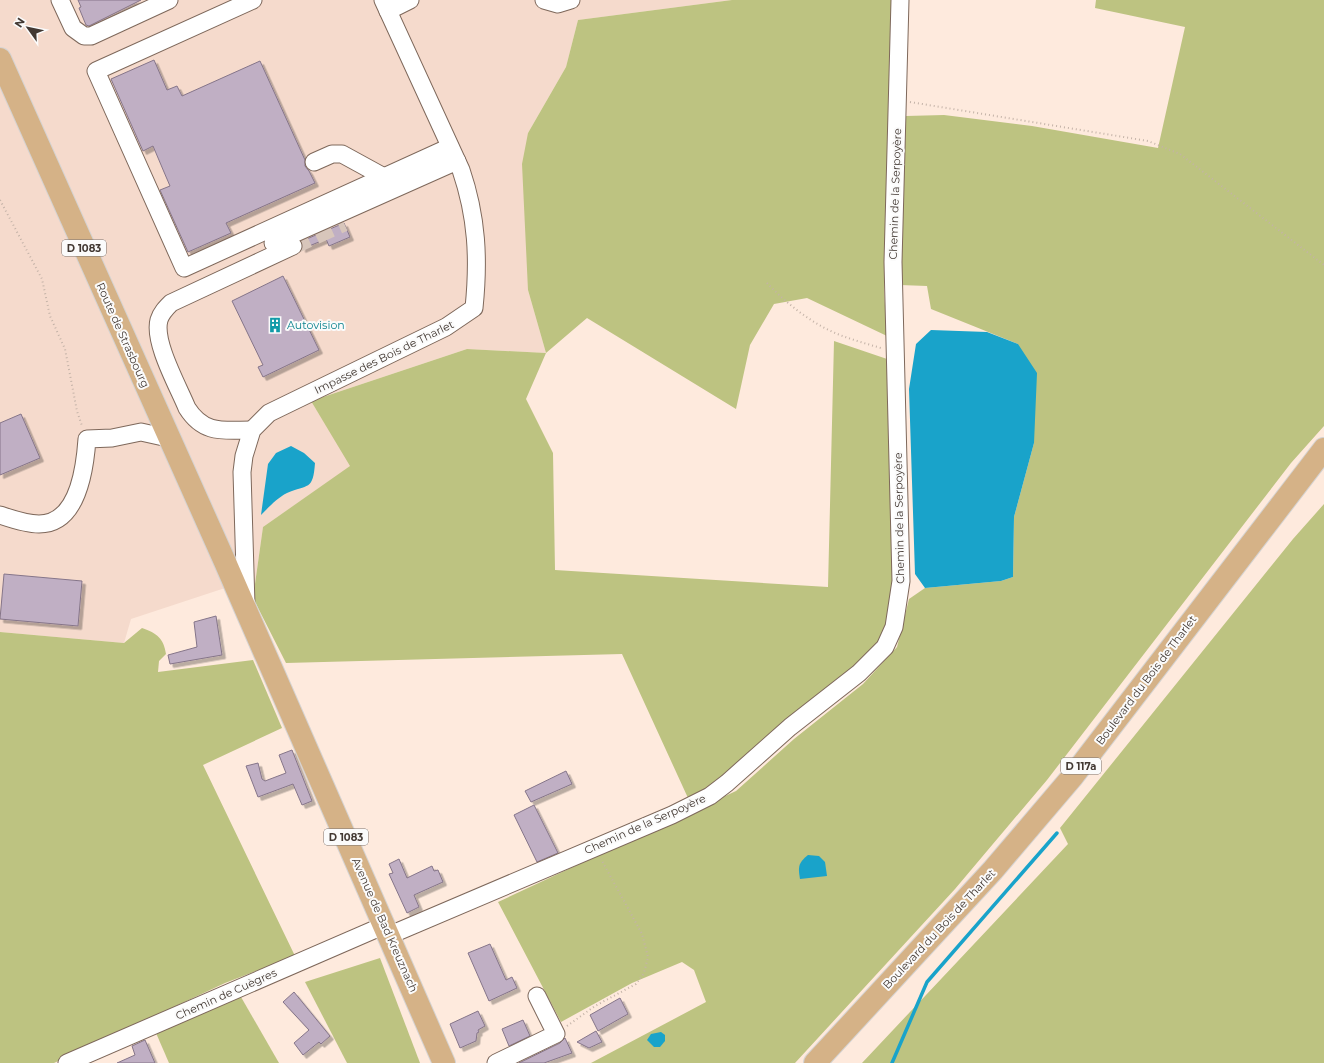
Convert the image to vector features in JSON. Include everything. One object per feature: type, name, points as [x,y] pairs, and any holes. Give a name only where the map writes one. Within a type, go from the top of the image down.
[{"type":"main road","name":"Route de Strasbourg","points":[[0,59],[246,611]]},
{"type":"main road","name":"Boulevard du Bois de Tharlet","points":[[815,1063],[993,870],[1073,776],[1324,449]]},
{"type":"main road","name":"Avenue de Bad Kreuznach","points":[[246,611],[388,930],[444,1063]]},
{"type":"street","points":[[60,0],[73,28],[84,36],[91,36],[169,0]]},
{"type":"street","points":[[253,0],[96,72],[184,268],[384,177],[456,160]]},
{"type":"street","points":[[386,5],[410,0]]},
{"type":"street","points":[[544,0],[558,4],[571,0]]},
{"type":"street","name":"Chemin de la Serpoyère","points":[[388,930],[594,848],[672,815],[710,796],[727,784],[790,728],[859,673],[885,647],[894,627],[901,581],[893,262],[900,0]]},
{"type":"street","name":"Impasse des Bois de Tharlet","points":[[246,611],[242,472],[246,443],[252,430],[269,413],[446,327],[474,308],[477,281],[477,240],[470,197],[456,160],[386,5]]},
{"type":"street","points":[[314,162],[332,154],[342,154],[384,177]]},
{"type":"street","points":[[344,223],[456,160]]},
{"type":"street","points":[[235,273],[248,254],[456,160]]},
{"type":"street","points":[[252,430],[214,430],[192,416],[187,408],[161,345],[158,329],[159,319],[164,310],[172,302],[293,246]]},
{"type":"street","points":[[0,515],[39,524],[58,520],[65,513],[76,493],[86,464],[87,439],[112,438],[141,432],[168,438]]},
{"type":"street","name":"Chemin de Cuègres","points":[[67,1063],[388,930]]},
{"type":"street","points":[[496,1063],[556,1034],[537,996]]},
{"type":"path","points":[[897,100],[1148,142],[1180,154],[1324,265]]},
{"type":"path","points":[[0,200],[42,279],[50,316],[65,349],[77,411],[87,439]]},
{"type":"path","points":[[767,283],[780,297],[800,313],[839,335],[895,352]]},
{"type":"path","points":[[556,1034],[595,1006],[636,984],[644,973],[648,957],[642,934],[594,848]]},
{"type":"shaded area","points":[[0,0],[732,0],[578,20],[566,67],[528,133],[528,290],[546,353],[467,349],[311,401],[351,466],[263,527],[253,598],[225,588],[131,619],[124,643],[0,632]]},
{"type":"green space","points":[[732,0],[893,0],[884,290],[887,336],[807,298],[774,304],[750,345],[736,409],[587,318],[546,353],[528,290],[522,164],[528,133],[566,67],[578,20]]},
{"type":"green space","points":[[1096,0],[1324,0],[1324,426],[1291,463],[1047,780],[955,889],[795,1063],[591,1063],[706,1002],[694,970],[682,962],[632,983],[561,1022],[498,902],[736,791],[794,739],[863,684],[897,647],[909,599],[925,588],[1001,581],[1013,577],[1014,517],[1034,443],[1018,344],[931,309],[927,286],[900,285],[906,116],[944,115],[1032,126],[1158,148],[1185,27],[1095,8]]},
{"type":"green space","points":[[834,341],[890,360],[896,587],[883,641],[720,784],[688,798],[622,654],[286,663],[253,598],[263,527],[350,466],[311,401],[467,349],[546,353],[526,399],[553,453],[555,570],[828,587]]},
{"type":"green space","points":[[1324,504],[1324,1063],[862,1063],[1068,844],[1060,828],[1293,539]]},
{"type":"green space","points":[[142,628],[156,634],[164,644],[166,654],[159,661],[158,672],[253,660],[282,728],[203,765],[295,956],[225,983],[54,1063],[0,1063],[0,632],[124,643]]},
{"type":"green space","points":[[380,958],[420,1063],[347,1063],[305,982]]},
{"type":"green space","points":[[241,997],[279,1063],[169,1063],[156,1033]]},
{"type":"water","points":[[931,330],[987,332],[1018,344],[1037,373],[1034,443],[1014,517],[1013,577],[1001,581],[925,588],[915,574],[909,389],[916,344]]},
{"type":"water","points":[[291,446],[304,453],[315,463],[313,478],[305,487],[280,497],[261,515],[268,464],[276,453]]},
{"type":"water","points":[[808,855],[819,856],[825,862],[827,876],[800,879],[799,871],[802,860]]},
{"type":"water","points":[[661,1032],[665,1035],[665,1041],[660,1047],[654,1047],[647,1040],[651,1034]]},
{"type":"building","points":[[78,0],[141,0],[89,26],[86,25],[79,8],[81,7]]},
{"type":"building","points":[[154,60],[167,90],[177,86],[182,96],[260,61],[305,160],[305,166],[315,183],[226,223],[231,233],[188,252],[160,190],[170,186],[153,146],[143,151],[111,79]]},
{"type":"building","points":[[344,223],[350,237],[329,246],[326,239],[302,249],[302,241]]},
{"type":"building","name":"Autovision","points":[[283,276],[319,350],[263,377],[258,367],[263,365],[232,301]]},
{"type":"building","points":[[21,414],[40,458],[0,475],[0,423]]},
{"type":"building","points":[[4,574],[82,581],[78,626],[0,619]]},
{"type":"building","points":[[216,616],[222,655],[170,664],[168,655],[197,647],[194,622]]},
{"type":"building","points":[[292,750],[312,801],[302,805],[293,784],[258,797],[246,766],[258,763],[262,779],[265,781],[286,773],[279,755]]},
{"type":"building","points":[[566,771],[572,784],[531,802],[525,791]]},
{"type":"building","points":[[534,805],[558,853],[537,862],[514,815]]},
{"type":"building","points":[[399,859],[407,878],[432,866],[434,871],[438,870],[443,882],[414,895],[419,907],[407,913],[389,874],[393,873],[389,864]]},
{"type":"building","points":[[490,944],[506,980],[512,977],[517,988],[489,1001],[468,953]]},
{"type":"building","points":[[294,992],[330,1036],[321,1044],[319,1042],[303,1055],[294,1043],[309,1030],[283,1002]]},
{"type":"building","points":[[620,998],[628,1014],[598,1031],[590,1015]]},
{"type":"building","points":[[478,1011],[485,1026],[478,1030],[479,1032],[477,1033],[476,1041],[460,1048],[450,1024]]},
{"type":"building","points":[[523,1020],[530,1036],[509,1046],[502,1029]]},
{"type":"building","points":[[596,1031],[602,1042],[589,1048],[577,1042]]},
{"type":"building","points":[[565,1038],[572,1053],[544,1063],[519,1063],[560,1043]]},
{"type":"building","points":[[145,1040],[155,1063],[117,1063],[135,1055],[132,1046]]},
{"type":"waterway","points":[[892,1063],[927,982],[1057,833]]},
{"type":"tunnel","points":[[293,246],[344,223]]},
{"type":"place","name":"Autovision","points":[[275,325]]}]
